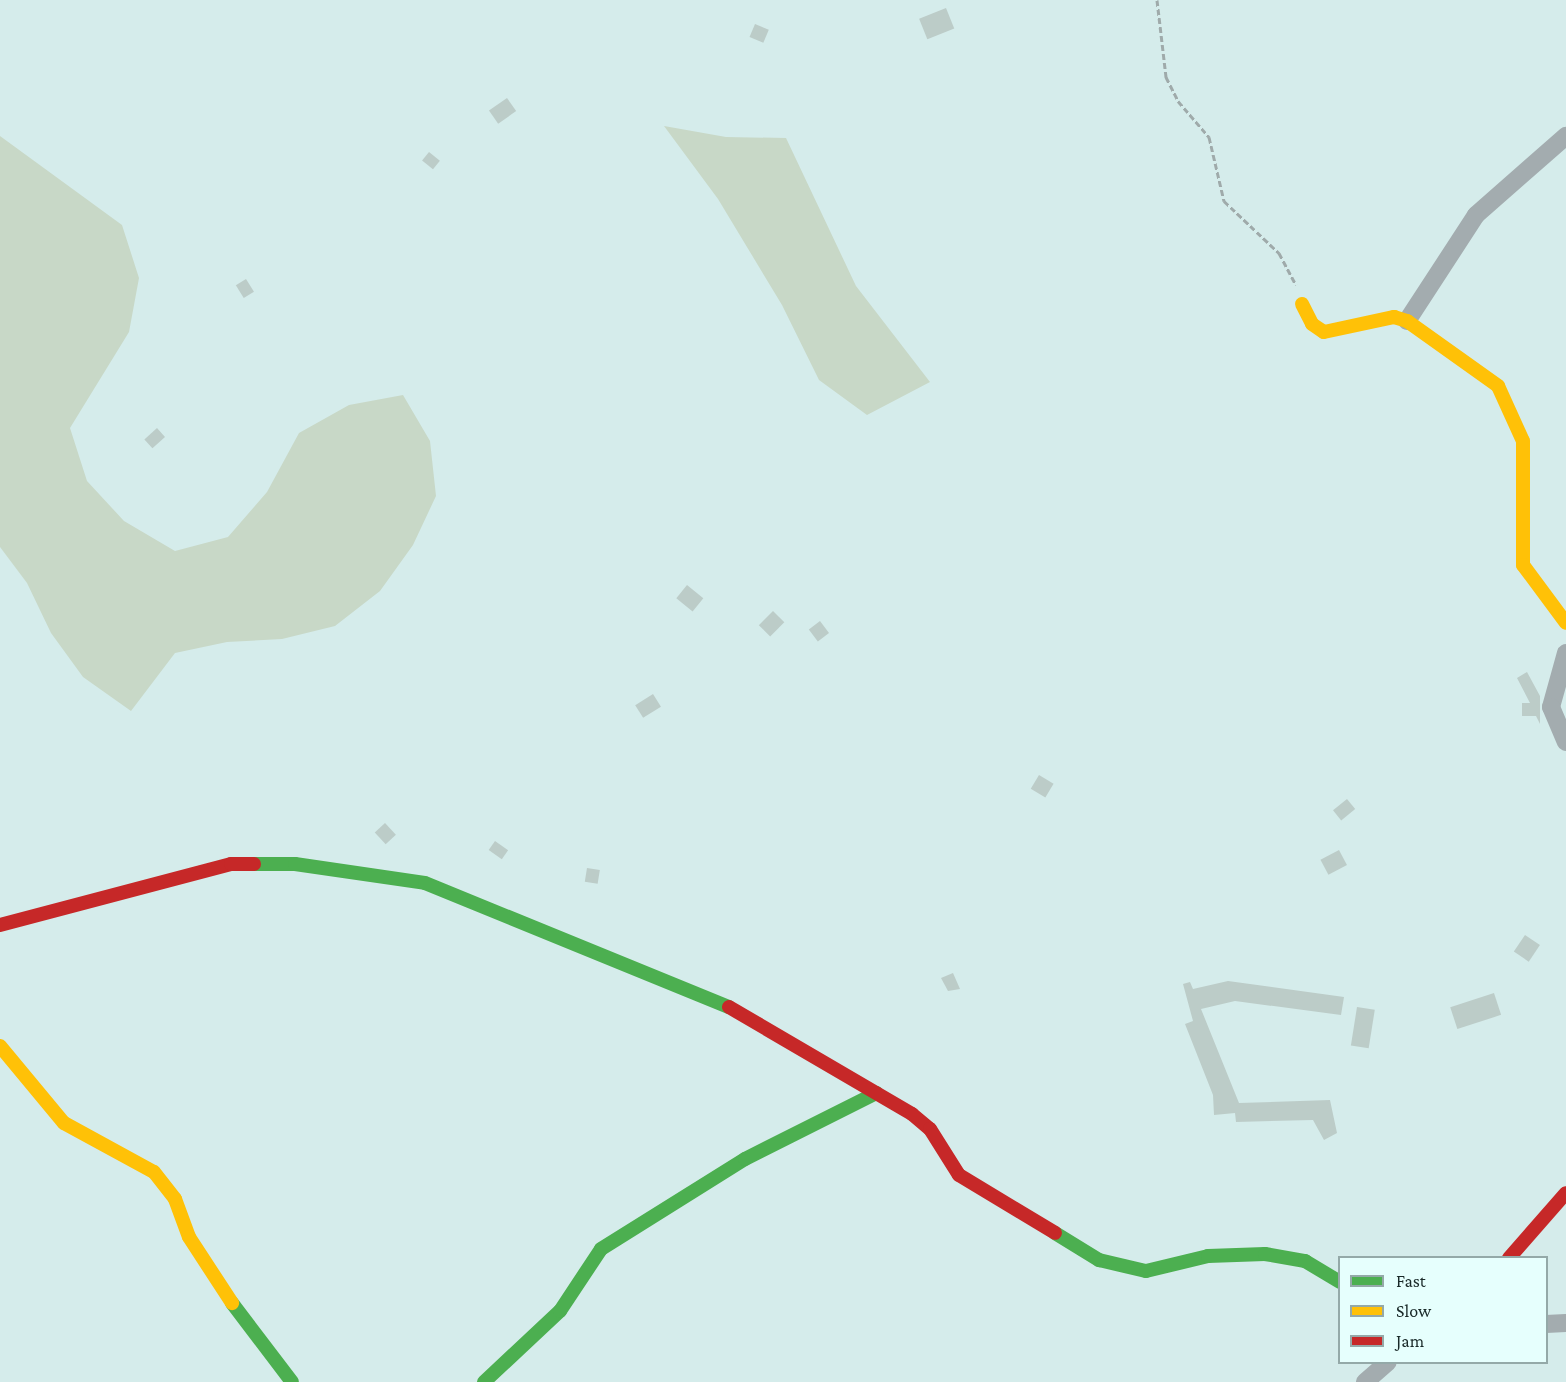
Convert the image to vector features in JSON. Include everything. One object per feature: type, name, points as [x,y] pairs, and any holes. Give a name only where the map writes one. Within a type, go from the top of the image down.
[{"type":"street","points":[[1407,321],[1476,215],[1566,136]]},
{"type":"street","points":[[1302,304],[1312,324],[1324,332],[1343,332],[1394,317],[1407,321],[1497,386],[1506,398],[1523,441],[1523,565],[1566,623]]},
{"type":"street","points":[[1566,653],[1551,707],[1566,742]]},
{"type":"street","points":[[0,925],[231,864],[295,864],[425,883],[470,897],[627,968],[735,1008],[876,1093],[930,1129],[939,1151],[959,1175],[1099,1260],[1146,1271],[1208,1256],[1265,1254],[1305,1260],[1338,1281]]},
{"type":"street","points":[[0,1046],[64,1123],[154,1172],[175,1200],[189,1237],[230,1301],[292,1382]]},
{"type":"street","points":[[484,1382],[560,1311],[601,1249],[745,1159],[876,1093]]},
{"type":"street","points":[[1510,1256],[1566,1193]]},
{"type":"street","points":[[1548,1324],[1566,1323]]},
{"type":"street","points":[[1365,1382],[1386,1364]]},
{"type":"path","points":[[1157,0],[1166,77],[1178,101],[1209,136],[1224,201],[1279,253],[1302,304]]},
{"type":"green space","points":[[664,126],[726,137],[786,138],[856,286],[930,382],[867,415],[819,380],[782,305],[718,199]]},
{"type":"green space","points":[[0,136],[122,225],[139,278],[129,332],[70,428],[87,481],[124,521],[175,551],[228,537],[267,492],[299,433],[349,405],[403,395],[430,441],[436,496],[413,545],[380,591],[335,626],[282,639],[227,642],[175,653],[131,711],[83,677],[51,633],[27,583],[0,547]]},
{"type":"building","points":[[946,8],[954,28],[927,39],[919,19]]},
{"type":"building","points":[[755,24],[769,30],[763,43],[750,37]]},
{"type":"building","points":[[507,98],[516,111],[498,124],[489,111]]},
{"type":"building","points":[[429,152],[440,161],[433,169],[422,161]]},
{"type":"building","points":[[246,279],[254,292],[244,298],[236,285]]},
{"type":"building","points":[[157,428],[165,437],[152,448],[144,439]]},
{"type":"building","points":[[687,585],[703,598],[693,611],[676,598]]},
{"type":"building","points":[[773,611],[784,622],[770,636],[759,625]]},
{"type":"building","points":[[820,621],[829,633],[818,641],[809,629]]},
{"type":"building","points":[[1527,672],[1540,696],[1540,724],[1536,716],[1522,716],[1522,703],[1530,703],[1517,678]]},
{"type":"building","points":[[653,694],[661,707],[643,718],[635,705]]},
{"type":"building","points":[[1039,775],[1054,784],[1045,797],[1031,789]]},
{"type":"building","points":[[1347,799],[1355,809],[1341,820],[1333,810]]},
{"type":"building","points":[[385,823],[396,835],[386,844],[375,833]]},
{"type":"building","points":[[495,841],[508,850],[502,859],[489,850]]},
{"type":"building","points":[[1339,850],[1347,865],[1328,875],[1320,860]]},
{"type":"building","points":[[587,868],[600,870],[598,884],[585,882]]},
{"type":"building","points":[[1525,935],[1540,945],[1529,962],[1514,952]]},
{"type":"building","points":[[953,973],[960,989],[948,991],[941,978]]},
{"type":"building","points":[[1228,981],[1344,997],[1341,1015],[1235,1001],[1201,1009],[1239,1103],[1330,1100],[1337,1133],[1324,1140],[1313,1120],[1236,1122],[1235,1113],[1214,1115],[1213,1095],[1185,1024],[1193,1021],[1183,984],[1190,982],[1193,989]]},
{"type":"building","points":[[1494,993],[1501,1015],[1457,1029],[1450,1007]]},
{"type":"building","points":[[1357,1007],[1375,1010],[1369,1048],[1351,1046]]},
{"type":"traffic: fast","points":[[254,864],[295,864],[425,883],[729,1007]]},
{"type":"traffic: fast","points":[[484,1382],[560,1311],[601,1249],[745,1159],[876,1093]]},
{"type":"traffic: fast","points":[[1055,1233],[1099,1260],[1146,1271],[1208,1256],[1265,1254],[1305,1261],[1338,1281]]},
{"type":"traffic: fast","points":[[232,1303],[292,1382]]},
{"type":"traffic: slow","points":[[1302,304],[1312,324],[1324,332],[1394,317],[1407,321],[1498,386],[1523,441],[1523,565],[1566,623]]},
{"type":"traffic: slow","points":[[0,1046],[64,1123],[154,1172],[175,1199],[189,1237],[232,1303]]},
{"type":"traffic: jam","points":[[0,925],[231,864],[254,864]]},
{"type":"traffic: jam","points":[[729,1007],[912,1114],[930,1129],[959,1175],[1055,1233]]},
{"type":"traffic: jam","points":[[1511,1256],[1566,1193]]}]
